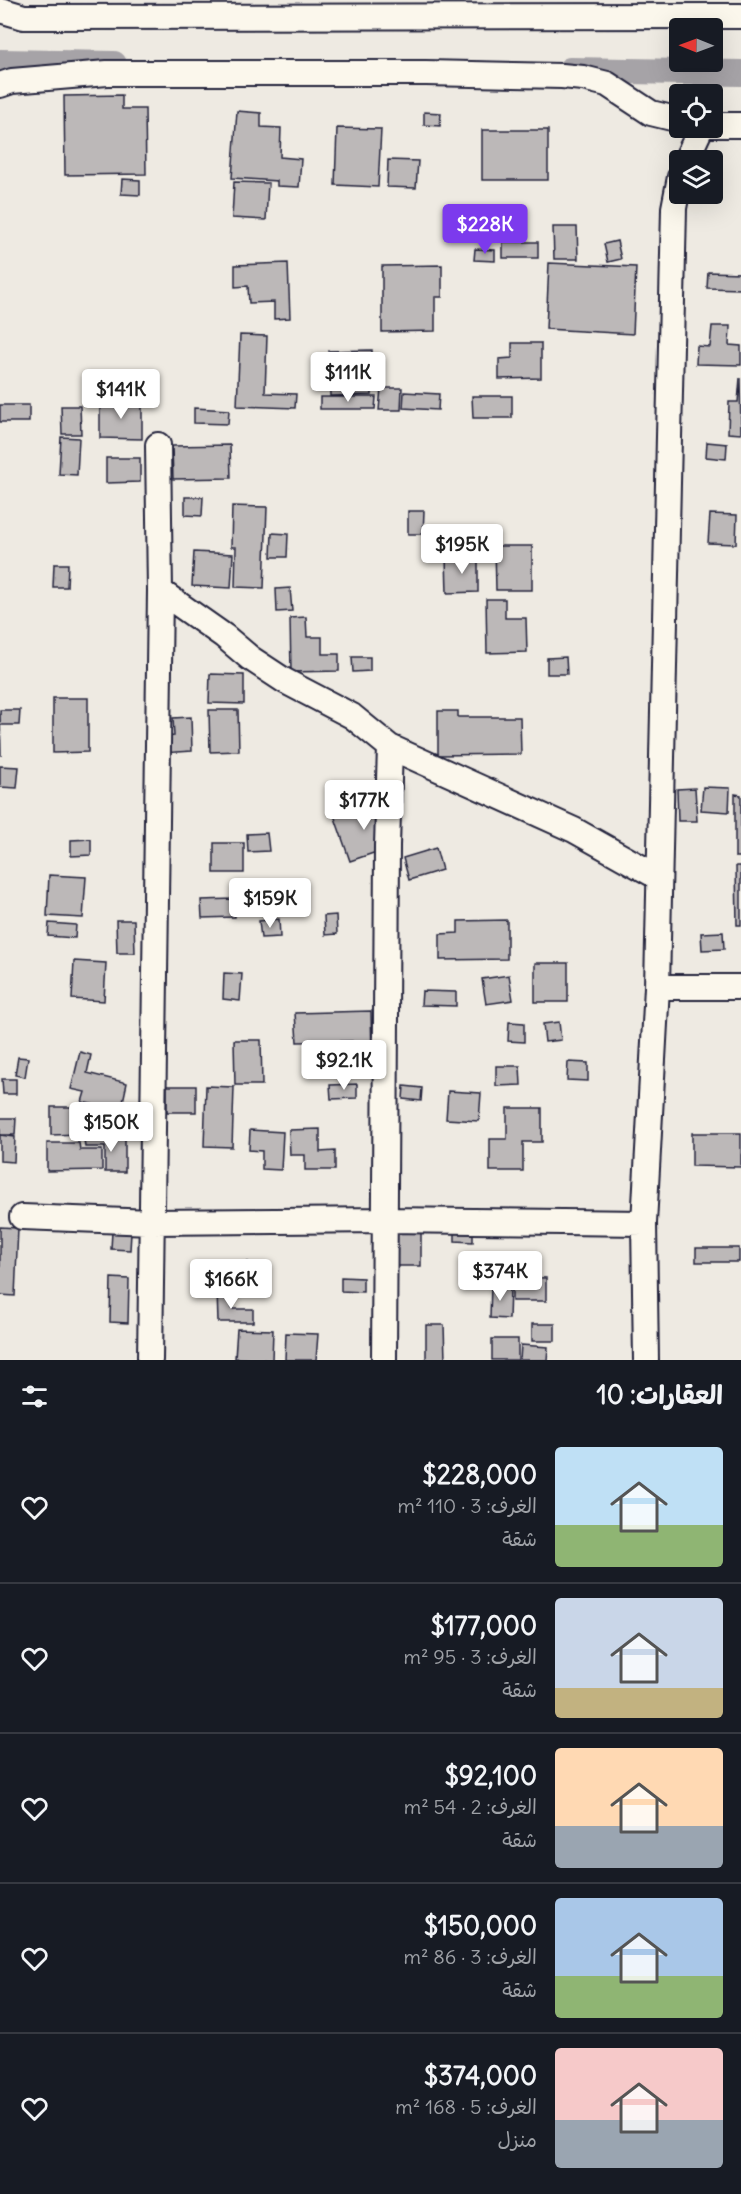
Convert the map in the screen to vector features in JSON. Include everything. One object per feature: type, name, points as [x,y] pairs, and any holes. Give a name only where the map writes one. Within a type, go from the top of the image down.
[{"type":"street","points":[[0,10],[24,17],[741,16]]},
{"type":"street","points":[[0,85],[12,81],[107,73],[426,73],[562,76],[607,84],[651,113],[669,117]]},
{"type":"street","points":[[723,125],[741,125]]},
{"type":"street","points":[[646,1360],[644,1223],[657,987],[675,204]]},
{"type":"street","points":[[150,1360],[160,591],[158,445]]},
{"type":"street","points":[[160,591],[224,636],[250,658],[285,681],[352,716],[390,747],[574,830],[658,877]]},
{"type":"street","points":[[384,1360],[390,747]]},
{"type":"street","points":[[657,987],[741,987]]},
{"type":"street","points":[[22,1217],[152,1222],[385,1220],[644,1223]]},
{"type":"building","points":[[122,95],[122,109],[145,109],[146,174],[65,175],[64,96]]},
{"type":"building","points":[[237,111],[261,113],[261,127],[281,128],[280,157],[301,159],[299,187],[277,186],[277,181],[232,178]]},
{"type":"building","points":[[424,112],[441,113],[440,126],[424,125]]},
{"type":"building","points":[[337,128],[381,129],[378,187],[335,185]]},
{"type":"building","points":[[482,130],[548,130],[548,180],[482,180]]},
{"type":"building","points":[[388,160],[418,161],[416,188],[387,187]]},
{"type":"building","points":[[122,179],[140,180],[140,195],[121,194]]},
{"type":"building","points":[[234,182],[268,183],[266,220],[232,218]]},
{"type":"building","points":[[553,227],[577,227],[578,259],[554,259]]},
{"type":"building","points":[[617,241],[621,259],[608,262],[604,244]]},
{"type":"building","points":[[503,242],[538,242],[538,258],[503,258]]},
{"type":"building","points":[[475,249],[495,250],[495,261],[474,260]]},
{"type":"building","points":[[288,263],[290,318],[274,319],[274,302],[249,303],[248,286],[235,287],[235,265]]},
{"type":"building","points":[[549,263],[636,267],[633,334],[546,329]]},
{"type":"building","points":[[442,265],[442,297],[435,297],[435,331],[382,332],[382,266]]},
{"type":"building","points":[[708,272],[741,273],[741,289],[707,288]]},
{"type":"building","points":[[712,326],[730,326],[729,345],[741,346],[741,365],[696,364],[697,346],[710,347]]},
{"type":"building","points":[[240,335],[267,336],[265,393],[296,394],[295,408],[237,406]]},
{"type":"building","points":[[512,343],[541,343],[541,378],[499,379],[499,359],[512,358]]},
{"type":"building","points":[[372,350],[372,395],[330,396],[329,351]]},
{"type":"building","points":[[740,378],[741,434],[728,433],[729,402],[738,402]]},
{"type":"building","points":[[381,388],[402,388],[401,410],[379,410]]},
{"type":"building","points":[[404,392],[439,394],[438,410],[403,408]]},
{"type":"building","points":[[472,396],[512,396],[512,418],[473,418]]},
{"type":"building","points":[[320,397],[376,397],[375,409],[320,409]]},
{"type":"building","points":[[142,401],[142,439],[100,438],[100,402]]},
{"type":"building","points":[[0,405],[29,405],[29,422],[0,422]]},
{"type":"building","points":[[61,406],[80,406],[81,434],[62,434]]},
{"type":"building","points":[[194,408],[229,410],[228,424],[194,423]]},
{"type":"building","points":[[61,437],[79,438],[77,475],[59,474]]},
{"type":"building","points":[[707,442],[727,444],[726,459],[706,457]]},
{"type":"building","points":[[230,445],[231,478],[173,479],[172,446]]},
{"type":"building","points":[[106,458],[140,458],[140,482],[106,483]]},
{"type":"building","points":[[185,497],[203,497],[202,516],[185,515]]},
{"type":"building","points":[[232,506],[267,507],[264,588],[235,587],[236,547],[231,547]]},
{"type":"building","points":[[408,511],[424,511],[423,534],[408,534]]},
{"type":"building","points":[[710,514],[737,515],[736,544],[708,543]]},
{"type":"building","points":[[272,533],[288,534],[287,557],[271,557]]},
{"type":"building","points":[[448,544],[461,544],[461,556],[448,556]]},
{"type":"building","points":[[495,546],[532,546],[532,590],[496,590]]},
{"type":"building","points":[[194,552],[233,554],[231,588],[192,586]]},
{"type":"building","points":[[446,557],[478,557],[478,592],[447,593]]},
{"type":"building","points":[[54,564],[68,564],[67,587],[53,587]]},
{"type":"building","points":[[290,588],[292,611],[277,612],[276,589]]},
{"type":"building","points":[[486,599],[505,599],[505,618],[526,618],[527,652],[487,653]]},
{"type":"building","points":[[306,617],[307,637],[322,637],[322,654],[339,654],[339,671],[291,672],[290,618]]},
{"type":"building","points":[[352,657],[370,657],[370,671],[353,672]]},
{"type":"building","points":[[566,657],[567,674],[547,674],[547,658]]},
{"type":"building","points":[[210,674],[244,675],[244,704],[209,703]]},
{"type":"building","points":[[53,698],[88,698],[88,752],[53,753]]},
{"type":"building","points":[[0,710],[20,710],[19,725],[0,725]]},
{"type":"building","points":[[209,710],[238,710],[239,751],[210,752]]},
{"type":"building","points":[[438,711],[458,711],[458,717],[520,717],[521,754],[438,755]]},
{"type":"building","points":[[191,717],[192,751],[162,753],[162,737],[174,736],[173,718]]},
{"type":"building","points":[[0,766],[19,767],[17,788],[0,787]]},
{"type":"building","points":[[703,787],[730,788],[729,812],[701,810]]},
{"type":"building","points":[[695,788],[697,821],[678,821],[677,789]]},
{"type":"building","points":[[735,794],[741,795],[741,857],[735,857]]},
{"type":"building","points":[[378,800],[394,846],[350,861],[334,815]]},
{"type":"building","points":[[267,833],[269,851],[248,852],[247,834]]},
{"type":"building","points":[[91,839],[91,855],[71,856],[71,840]]},
{"type":"building","points":[[214,843],[244,843],[244,873],[214,873]]},
{"type":"building","points":[[436,848],[442,870],[409,880],[403,858]]},
{"type":"building","points":[[736,866],[741,866],[741,925],[737,925]]},
{"type":"building","points":[[49,875],[86,877],[83,918],[47,916]]},
{"type":"building","points":[[234,899],[235,917],[202,918],[201,900]]},
{"type":"building","points":[[336,915],[337,934],[325,935],[324,916]]},
{"type":"building","points":[[279,919],[280,937],[261,938],[259,921]]},
{"type":"building","points":[[116,920],[134,920],[135,953],[117,953]]},
{"type":"building","points":[[507,920],[507,959],[440,960],[440,934],[458,933],[458,921]]},
{"type":"building","points":[[49,923],[76,925],[75,938],[48,936]]},
{"type":"building","points":[[723,932],[724,949],[702,950],[701,933]]},
{"type":"building","points":[[74,961],[106,963],[104,1001],[72,999]]},
{"type":"building","points":[[535,963],[568,963],[568,1002],[535,1002]]},
{"type":"building","points":[[224,973],[242,974],[240,1001],[223,999]]},
{"type":"building","points":[[509,975],[513,1000],[486,1004],[482,979]]},
{"type":"building","points":[[422,991],[456,992],[456,1006],[421,1005]]},
{"type":"building","points":[[371,1011],[372,1060],[352,1060],[352,1041],[297,1042],[295,1013]]},
{"type":"building","points":[[509,1022],[524,1023],[524,1042],[508,1041]]},
{"type":"building","points":[[559,1022],[561,1040],[545,1042],[543,1024]]},
{"type":"building","points":[[234,1040],[261,1040],[262,1085],[235,1085]]},
{"type":"building","points":[[80,1052],[91,1055],[87,1073],[127,1083],[121,1111],[82,1102],[85,1092],[71,1089]]},
{"type":"building","points":[[18,1057],[28,1058],[25,1077],[15,1075]]},
{"type":"building","points":[[568,1062],[588,1063],[588,1081],[567,1080]]},
{"type":"building","points":[[496,1066],[520,1066],[521,1085],[496,1086]]},
{"type":"building","points":[[2,1079],[16,1079],[16,1094],[3,1094]]},
{"type":"building","points":[[357,1084],[357,1098],[331,1099],[330,1085]]},
{"type":"building","points":[[167,1086],[196,1086],[196,1112],[167,1112]]},
{"type":"building","points":[[206,1086],[234,1087],[232,1147],[204,1146]]},
{"type":"building","points":[[404,1086],[422,1088],[421,1101],[403,1099]]},
{"type":"building","points":[[448,1091],[481,1093],[479,1121],[446,1119]]},
{"type":"building","points":[[51,1107],[82,1107],[82,1134],[51,1135]]},
{"type":"building","points":[[507,1108],[542,1108],[542,1142],[523,1142],[523,1171],[490,1171],[490,1139],[507,1139]]},
{"type":"building","points":[[0,1118],[16,1118],[15,1135],[0,1135]]},
{"type":"building","points":[[320,1129],[320,1152],[335,1151],[335,1170],[305,1170],[305,1155],[290,1155],[289,1130]]},
{"type":"building","points":[[250,1130],[283,1132],[281,1170],[262,1169],[262,1151],[249,1150]]},
{"type":"building","points":[[692,1133],[741,1133],[741,1167],[692,1166]]},
{"type":"building","points":[[0,1135],[15,1137],[14,1162],[0,1161]]},
{"type":"building","points":[[125,1138],[125,1172],[105,1172],[105,1147],[85,1147],[84,1139]]},
{"type":"building","points":[[47,1143],[79,1143],[80,1150],[102,1150],[102,1170],[47,1171]]},
{"type":"building","points":[[473,1224],[473,1242],[455,1241],[455,1225]]},
{"type":"building","points":[[0,1227],[18,1228],[15,1296],[0,1295]]},
{"type":"building","points":[[394,1230],[421,1230],[421,1266],[394,1266]]},
{"type":"building","points":[[112,1232],[131,1233],[130,1250],[111,1249]]},
{"type":"building","points":[[696,1248],[739,1248],[739,1262],[696,1262]]},
{"type":"building","points":[[248,1262],[251,1275],[221,1281],[219,1268]]},
{"type":"building","points":[[341,1277],[363,1278],[363,1292],[341,1291]]},
{"type":"building","points":[[512,1277],[546,1278],[546,1301],[512,1301]]},
{"type":"building","points":[[111,1278],[129,1279],[128,1323],[110,1322]]},
{"type":"building","points":[[491,1286],[510,1287],[509,1319],[490,1318]]},
{"type":"building","points":[[217,1291],[232,1291],[232,1309],[253,1309],[253,1322],[218,1322]]},
{"type":"building","points":[[532,1324],[555,1324],[555,1341],[532,1341]]},
{"type":"building","points":[[426,1325],[444,1325],[445,1360],[426,1360]]},
{"type":"building","points":[[237,1329],[273,1330],[272,1360],[235,1358]]},
{"type":"building","points":[[286,1333],[318,1334],[316,1360],[285,1360]]},
{"type":"building","points":[[492,1339],[518,1339],[518,1360],[492,1360]]},
{"type":"building","points":[[521,1345],[548,1347],[547,1360],[520,1360]]},
{"type":"waterway","points":[[0,62],[114,64]]},
{"type":"waterway","points":[[570,70],[741,73]]}]
